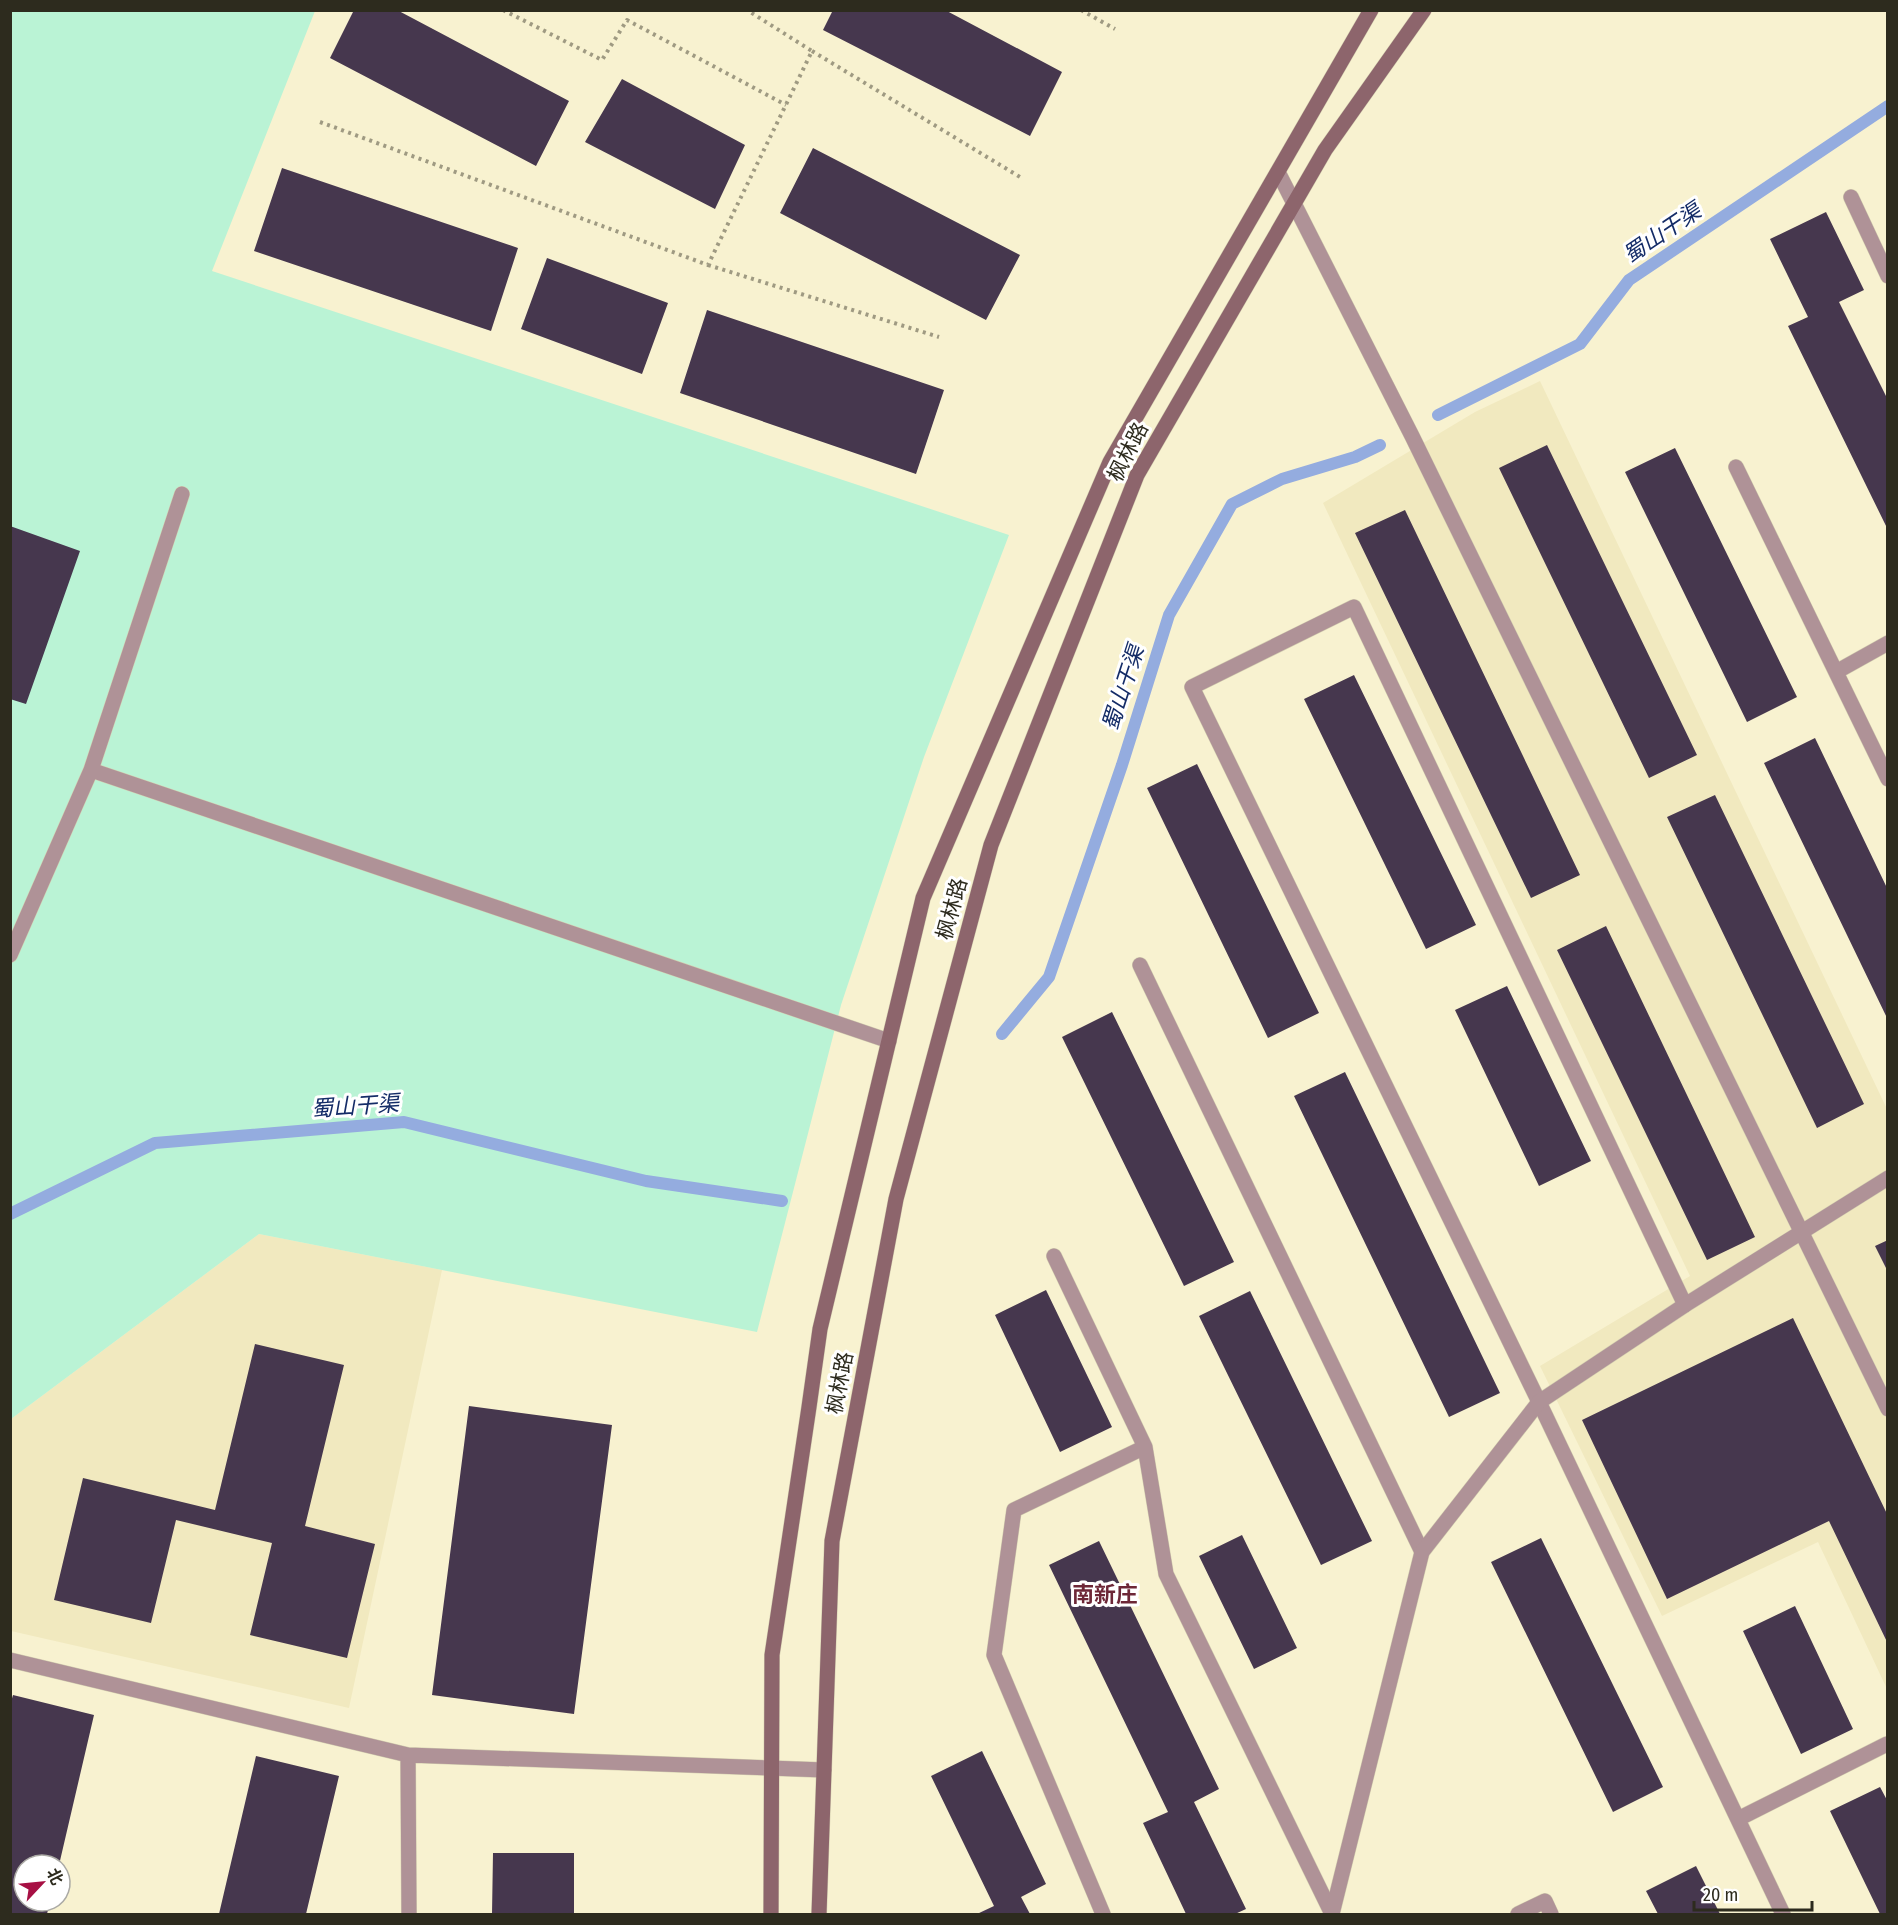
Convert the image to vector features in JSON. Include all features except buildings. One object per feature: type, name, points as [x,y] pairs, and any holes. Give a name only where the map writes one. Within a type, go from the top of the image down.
[{"type":"main road","name":"枫林路","points":[[771,1914],[772,1655],[819,1341],[923,898],[1110,462],[1371,10]]},
{"type":"main road","name":"枫林路","points":[[819,1914],[832,1541],[896,1199],[991,845],[1137,475],[1325,150],[1424,10]]},
{"type":"street","points":[[1278,172],[1417,447],[1887,1409]]},
{"type":"street","points":[[1851,197],[1887,276]]},
{"type":"street","points":[[1736,467],[1887,779]]},
{"type":"street","points":[[10,955],[91,770],[182,494]]},
{"type":"street","points":[[1685,1305],[1354,607],[1192,687],[1539,1402],[1783,1914]]},
{"type":"street","points":[[1836,672],[1887,643]]},
{"type":"street","points":[[91,770],[889,1041]]},
{"type":"street","points":[[1140,965],[1422,1552]]},
{"type":"street","points":[[1332,1914],[1422,1552],[1539,1402],[1685,1305],[1887,1178]]},
{"type":"street","points":[[1054,1256],[1144,1447],[1166,1574],[1332,1914]]},
{"type":"street","points":[[1103,1914],[994,1655],[1014,1510],[1144,1447]]},
{"type":"street","points":[[10,1660],[408,1755],[824,1770]]},
{"type":"street","points":[[1738,1819],[1887,1744]]},
{"type":"street","points":[[408,1755],[409,1914]]},
{"type":"street","points":[[1518,1914],[1545,1901],[1551,1914]]},
{"type":"path","points":[[503,10],[602,60],[627,20],[786,105]]},
{"type":"path","points":[[747,10],[1020,177]]},
{"type":"path","points":[[1081,10],[1115,29]]},
{"type":"path","points":[[708,265],[812,51]]},
{"type":"path","points":[[320,122],[708,265],[939,337]]},
{"type":"shaded area","points":[[1540,381],[1887,1109],[1887,1689],[1818,1542],[1662,1616],[1540,1366],[1690,1276],[1323,503],[1475,412]]},
{"type":"shaded area","points":[[259,1234],[442,1270],[349,1708],[11,1631],[11,1419]]},
{"type":"green space","points":[[11,11],[315,11],[212,271],[1009,535],[924,757],[841,1005],[757,1332],[259,1234],[11,1419]]},
{"type":"waterway","name":"蜀山干渠","points":[[1438,415],[1580,344],[1629,280],[1888,106]]},
{"type":"waterway","name":"蜀山干渠","points":[[1002,1034],[1049,977],[1122,765],[1169,615],[1232,504],[1282,479],[1355,457],[1380,445]]},
{"type":"waterway","name":"蜀山干渠","points":[[10,1214],[155,1143],[404,1122],[646,1181],[782,1201]]},
{"type":"district","name":"南新庄","points":[[1105,1594]]}]
